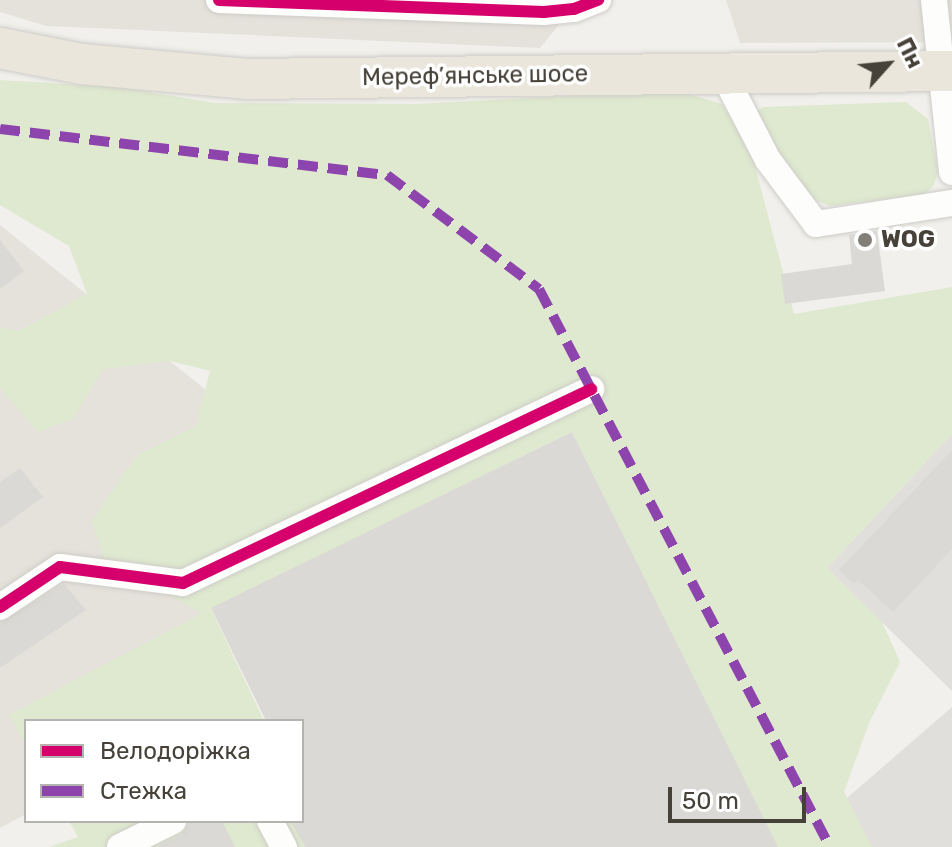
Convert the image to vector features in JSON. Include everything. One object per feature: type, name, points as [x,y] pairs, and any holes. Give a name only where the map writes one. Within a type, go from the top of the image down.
[{"type":"highway","name":"Мереф’янське шосе","points":[[0,48],[82,64],[246,79],[945,72]]},
{"type":"street","points":[[219,0],[544,12],[574,9],[598,0]]},
{"type":"street","points":[[934,0],[945,72],[952,172]]},
{"type":"street","points":[[723,73],[768,160],[816,224],[952,203]]},
{"type":"street","points":[[0,607],[60,567],[183,583],[591,389]]},
{"type":"street","points":[[120,847],[169,823]]},
{"type":"street","points":[[271,823],[284,847]]},
{"type":"shaded area","points":[[0,0],[579,0],[540,48],[46,26],[0,12]]},
{"type":"shaded area","points":[[726,0],[952,0],[952,42],[740,43]]},
{"type":"shaded area","points":[[0,225],[261,434],[186,539],[225,707],[24,719],[24,815],[0,828]]},
{"type":"shaded area","points":[[952,434],[952,691],[827,568]]},
{"type":"shaded area","points":[[952,707],[952,847],[871,847],[847,798]]},
{"type":"green space","points":[[0,80],[118,87],[215,103],[417,104],[675,90],[722,104],[750,147],[794,314],[952,287],[952,434],[827,568],[882,622],[900,662],[869,723],[844,792],[872,847],[777,847],[572,432],[211,609],[263,719],[24,719],[24,741],[9,715],[202,613],[105,561],[92,521],[137,455],[196,426],[210,371],[170,361],[103,369],[73,419],[38,432],[0,388],[0,327],[18,331],[87,294],[69,246],[0,205]]},
{"type":"green space","points":[[906,102],[928,119],[938,172],[934,185],[925,194],[830,206],[801,194],[756,112],[763,107]]},
{"type":"green space","points":[[70,823],[304,823],[325,847],[49,847],[78,837]]},
{"type":"building","points":[[877,231],[885,291],[785,304],[781,274],[852,264],[849,235]]},
{"type":"building","points":[[0,240],[24,271],[0,289]]},
{"type":"building","points":[[572,432],[778,847],[305,847],[292,823],[304,823],[304,719],[265,719],[211,608]]},
{"type":"building","points":[[952,450],[952,549],[893,612],[858,580],[854,584],[839,570]]},
{"type":"building","points":[[20,468],[43,497],[0,528],[0,482]]},
{"type":"building","points":[[64,584],[86,610],[0,668],[0,623]]},
{"type":"building","points":[[190,823],[223,823],[235,847],[156,847],[181,835]]},
{"type":"marked path","points":[[0,129],[387,175],[539,289],[830,847]]},
{"type":"cycle path","points":[[219,0],[544,12],[574,9],[598,0]]},
{"type":"cycle path","points":[[0,607],[60,567],[183,583],[591,389]]},
{"type":"place","name":"WOG","points":[[865,240]]}]
